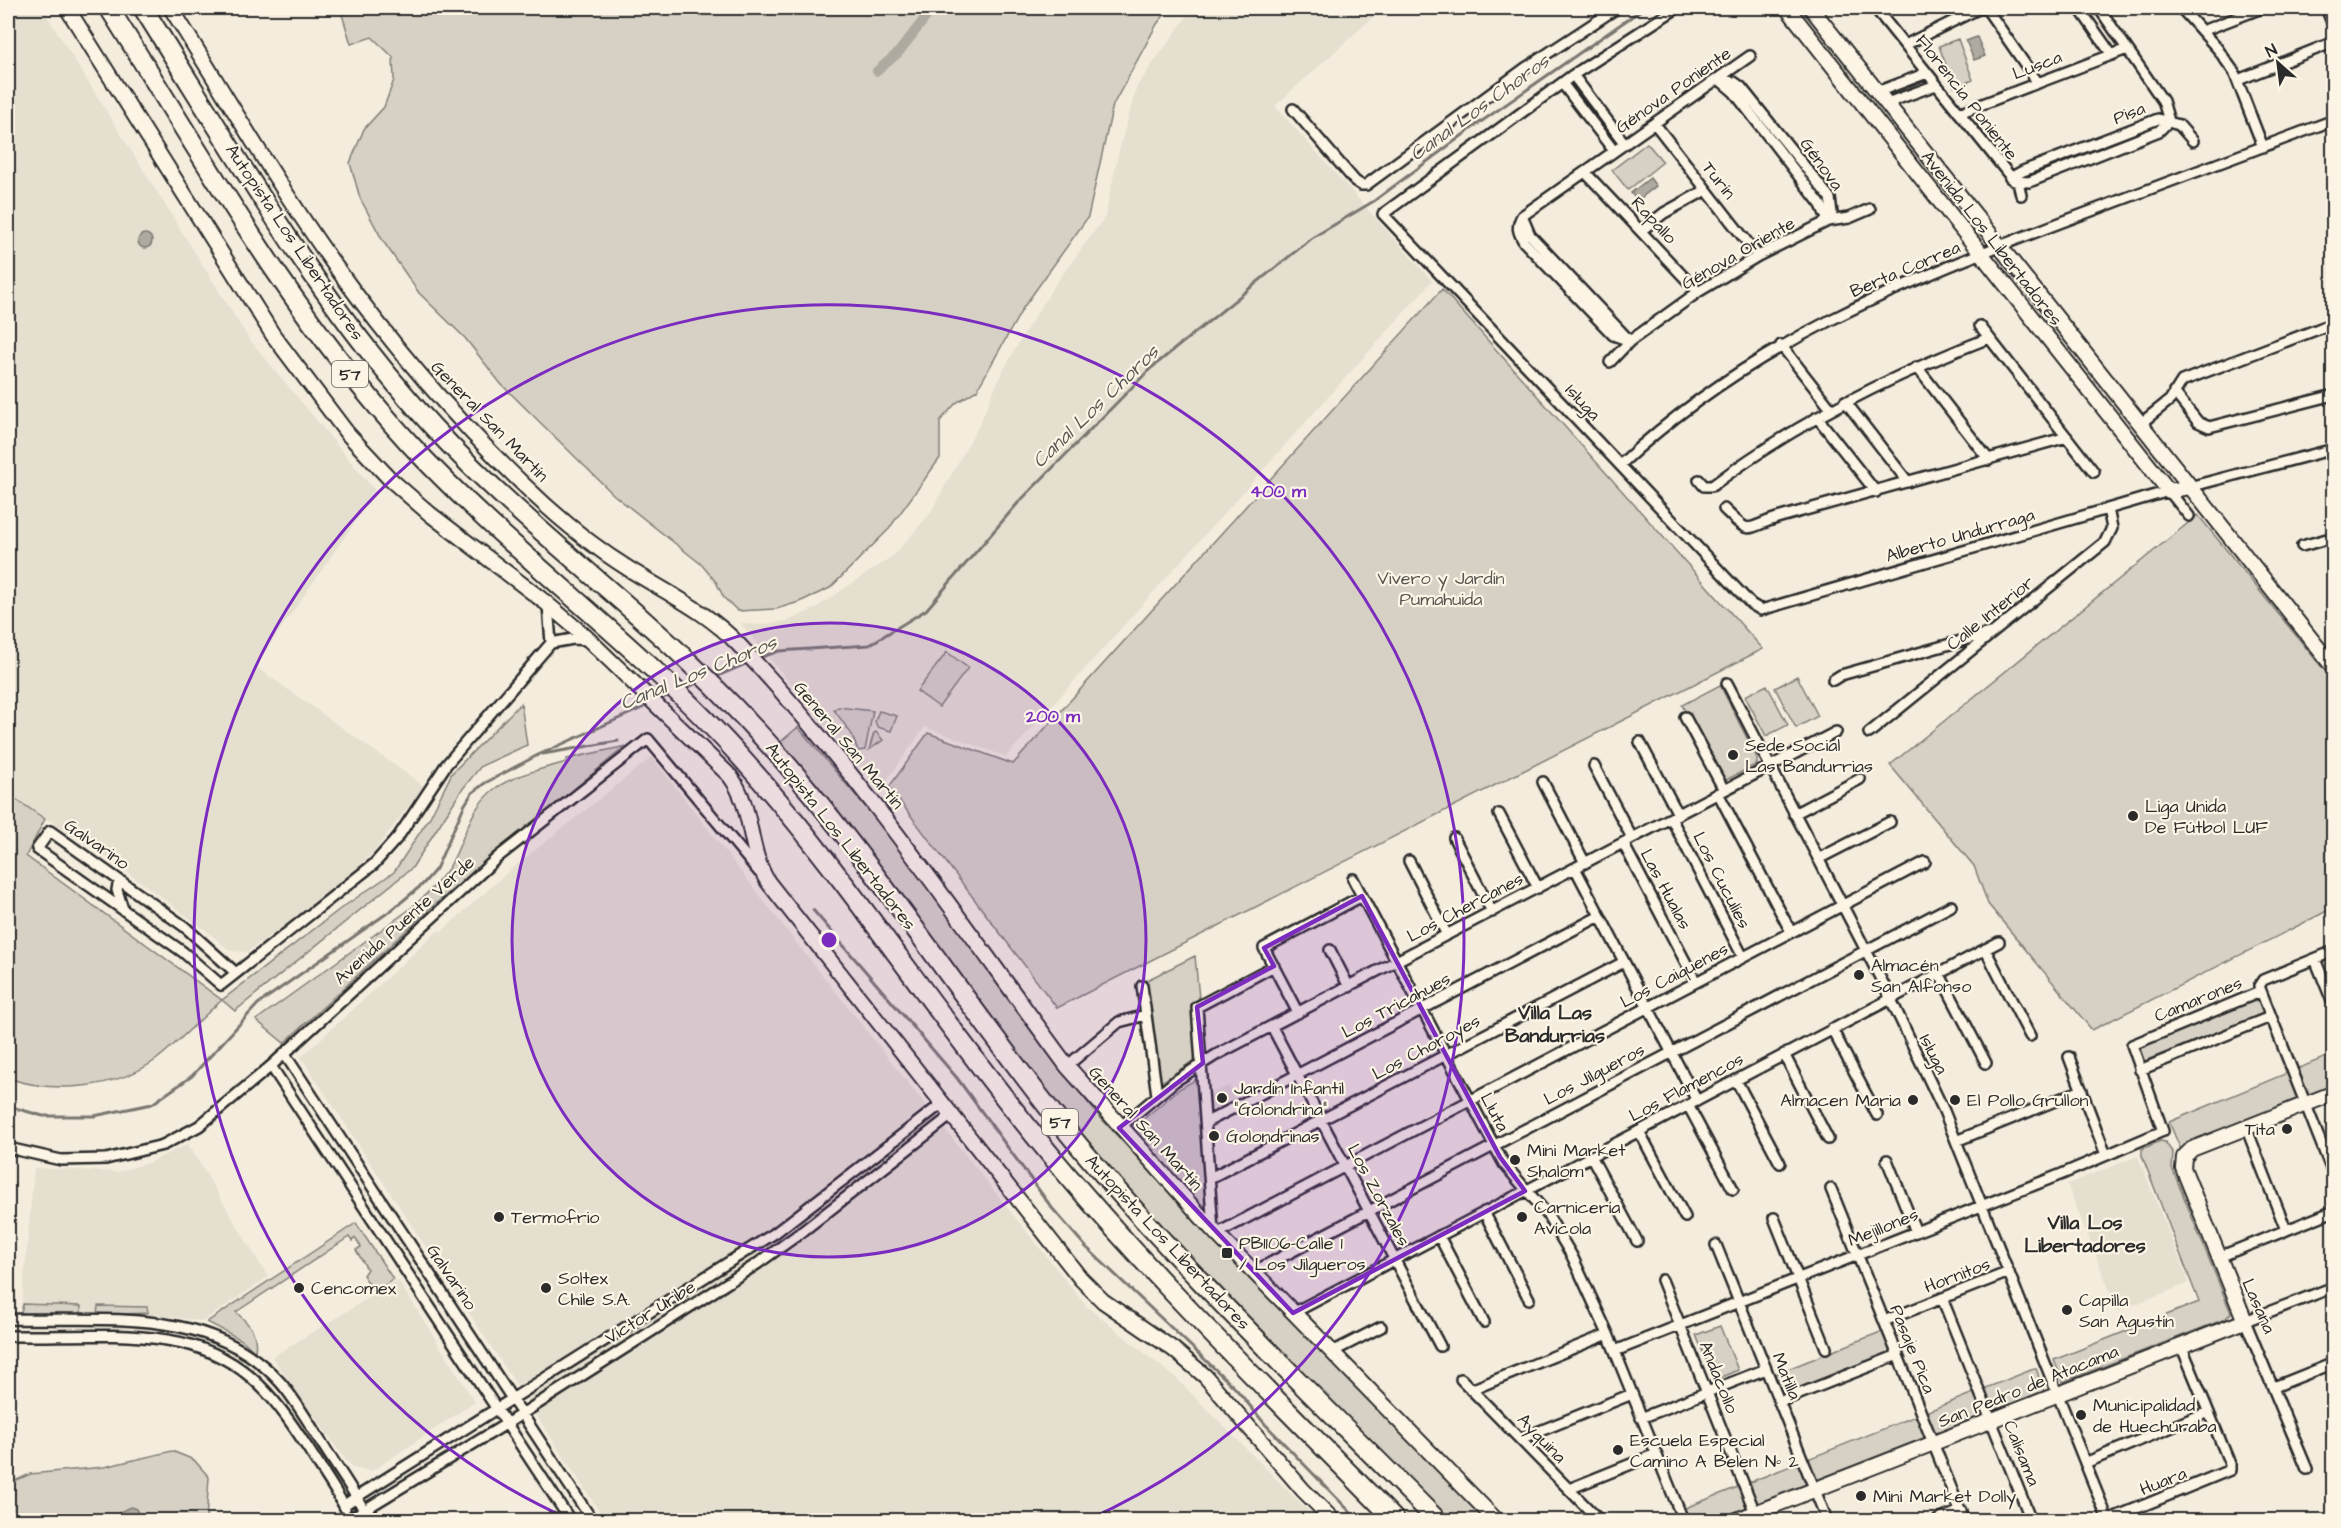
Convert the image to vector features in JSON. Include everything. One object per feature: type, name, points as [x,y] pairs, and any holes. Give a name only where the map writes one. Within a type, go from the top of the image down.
[{"type":"highway","name":"Autopista Los Libertadores","points":[[110,8],[277,274],[350,374],[411,445],[474,509],[665,678],[744,760],[803,830],[999,1092],[1085,1197],[1172,1292],[1395,1521]]},
{"type":"highway","name":"Autopista Los Libertadores","points":[[143,8],[304,264],[384,370],[488,483],[720,692],[830,817],[1034,1088],[1116,1189],[1171,1249],[1437,1521]]},
{"type":"street","points":[[67,8],[273,335],[324,406],[359,447],[410,497],[548,604],[589,640],[735,783],[744,801],[756,859],[768,882],[1087,1285],[1103,1301],[1173,1349],[1205,1376],[1303,1490],[1333,1521]]},
{"type":"street","name":"General San Martín","points":[[171,8],[322,246],[376,321],[435,393],[509,471],[576,531],[626,567],[696,609],[738,643],[890,823],[1067,1066],[1119,1128],[1214,1232],[1496,1521]]},
{"type":"street","points":[[1293,109],[1355,181],[1361,186],[1366,185],[1527,67],[1617,8]]},
{"type":"street","points":[[1630,341],[1571,284],[1530,235],[1522,216],[1614,151],[1562,83],[1677,8]]},
{"type":"street","name":"Avenida Los Libertadores","points":[[1787,8],[2189,516]]},
{"type":"street","name":"Avenida Los Libertadores","points":[[1811,8],[2334,668]]},
{"type":"street","name":"Florencia Poniente","points":[[1875,8],[2014,180]]},
{"type":"street","points":[[1905,45],[1980,8]]},
{"type":"street","points":[[1986,8],[2038,82]]},
{"type":"street","points":[[2079,8],[2112,54]]},
{"type":"street","points":[[2099,8],[2163,101],[2169,121],[2183,128],[2193,141]]},
{"type":"street","points":[[2181,8],[2217,48],[2238,80],[2263,147]]},
{"type":"street","points":[[2202,31],[2262,8]]},
{"type":"street","points":[[2326,8],[2334,27]]},
{"type":"street","points":[[1813,40],[1818,32],[1828,29]]},
{"type":"street","points":[[2238,80],[2334,42]]},
{"type":"street","name":"Lusca","points":[[1959,113],[2127,49]]},
{"type":"street","name":"Génova Poniente","points":[[1614,151],[1750,56]]},
{"type":"street","points":[[1877,92],[1927,73]]},
{"type":"street","points":[[1573,75],[1625,144]]},
{"type":"street","name":"Génova","points":[[1718,80],[1734,82],[1741,87],[1830,198],[1832,213],[1828,221]]},
{"type":"street","name":"Génova","points":[[1718,80],[1730,87],[1821,205],[1828,221]]},
{"type":"street","name":"Isluga","points":[[1562,83],[1383,214],[1751,604],[1761,610]]},
{"type":"street","points":[[1887,104],[1936,85]]},
{"type":"street","name":"Pisa","points":[[2014,180],[2024,171],[2158,119],[2169,121]]},
{"type":"street","name":"Berta Correa","points":[[1620,465],[1707,393],[1780,345],[1869,301],[1999,246],[2334,120]]},
{"type":"street","name":"Pisa","points":[[2014,180],[2029,182],[2159,131],[2169,121]]},
{"type":"street","name":"Turín","points":[[1655,124],[1758,256]]},
{"type":"street","name":"Génova","points":[[1776,147],[1786,142]]},
{"type":"street","points":[[2087,147],[2092,157]]},
{"type":"street","points":[[1920,176],[1928,172],[1934,164]]},
{"type":"street","name":"Rapallo","points":[[1585,172],[1698,292]]},
{"type":"street","points":[[2014,180],[2021,195]]},
{"type":"street","points":[[1642,230],[1664,213],[1706,190]]},
{"type":"street","name":"Génova Oriente","points":[[1610,362],[1630,341],[1698,292],[1758,256],[1828,221],[1849,218],[1870,209]]},
{"type":"street","points":[[2042,331],[2049,323],[2058,321]]},
{"type":"street","points":[[2126,436],[2134,434],[2140,424],[2166,403],[2182,381],[2334,323]]},
{"type":"street","points":[[1980,326],[2094,472]]},
{"type":"street","points":[[1699,480],[1704,486],[1712,486],[1755,454],[1845,401],[1917,367],[1989,338]]},
{"type":"street","points":[[1780,345],[1831,409]]},
{"type":"street","points":[[1917,367],[1989,460]]},
{"type":"street","points":[[2174,392],[2198,422],[2209,427],[2334,394]]},
{"type":"street","points":[[1845,401],[1908,482]]},
{"type":"street","points":[[1817,417],[1876,492]]},
{"type":"street","points":[[1724,509],[1750,530],[1778,518],[2067,437]]},
{"type":"street","points":[[2169,491],[2334,449]]},
{"type":"street","name":"Alberto Undurraga","points":[[1761,610],[2169,491]]},
{"type":"street","name":"Calle Interior","points":[[1869,733],[2105,542],[2112,528],[2108,509]]},
{"type":"street","points":[[2302,546],[2334,537]]},
{"type":"street","points":[[548,604],[550,644]]},
{"type":"street","points":[[1833,680],[1841,675],[1994,631]]},
{"type":"street","points":[[236,973],[374,864],[398,837],[446,765],[550,644],[573,639],[589,640]]},
{"type":"street","name":"Isluga","points":[[1727,683],[1866,951],[1956,1141],[2108,1520]]},
{"type":"street","points":[[1685,717],[1791,932]]},
{"type":"street","name":"Los Chercanes","points":[[1119,1128],[1157,1095],[1203,1063],[1836,732]]},
{"type":"street","name":"Avenida Puente Verde","points":[[8,1148],[68,1160],[106,1159],[143,1151],[180,1137],[199,1126],[271,1066],[498,857],[648,739],[768,882]]},
{"type":"street","name":"Los Cuculíes","points":[[1640,742],[1743,957]]},
{"type":"street","name":"Las Hualas","points":[[1594,766],[1696,982]]},
{"type":"street","points":[[1794,814],[1860,779]]},
{"type":"street","points":[[1543,782],[1585,863]]},
{"type":"street","points":[[1499,814],[1538,888]]},
{"type":"street","points":[[1818,860],[1890,822]]},
{"type":"street","name":"Galvarino","points":[[50,831],[185,927],[236,973],[221,985],[183,952],[37,849],[50,831]]},
{"type":"street","points":[[1454,838],[1492,912]]},
{"type":"street","points":[[1408,861],[1447,935]]},
{"type":"street","name":"Los Caiquenes","points":[[1214,1232],[1470,1101],[1925,862]]},
{"type":"street","points":[[1575,868],[1672,1053],[1692,1103],[1733,1189]]},
{"type":"street","name":"Lluta","points":[[1353,879],[1509,1172],[1555,1226],[1572,1256],[1608,1334],[1683,1521]]},
{"type":"street","points":[[119,880],[117,890],[123,910]]},
{"type":"street","points":[[1298,1013],[1264,948],[1362,896]]},
{"type":"street","name":"Los Jilgueros","points":[[1253,1272],[1951,906]]},
{"type":"street","name":"Los Tricahues","points":[[1207,1122],[1600,916]]},
{"type":"street","name":"Los Flamencos","points":[[1293,1313],[1999,942]]},
{"type":"street","points":[[1985,949],[2030,1036]]},
{"type":"street","points":[[1330,950],[1349,987]]},
{"type":"street","name":"Camarones","points":[[2140,1070],[2132,1045],[2260,992],[2259,986],[2263,980],[2334,951]]},
{"type":"street","points":[[2315,959],[2334,1006]]},
{"type":"street","name":"Los Choroyes","points":[[1210,1178],[1624,962]]},
{"type":"street","points":[[1214,1232],[1197,1007],[1274,966]]},
{"type":"street","points":[[1939,973],[1986,1063]]},
{"type":"street","points":[[1142,986],[1157,1095]]},
{"type":"street","points":[[2260,992],[2333,1174]]},
{"type":"street","points":[[1067,1066],[1119,1022],[1146,1015]]},
{"type":"street","points":[[2140,1070],[2270,1017]]},
{"type":"street","name":"Los Zorzales","points":[[1272,1027],[1440,1346]]},
{"type":"street","points":[[1832,1029],[1877,1115]]},
{"type":"street","name":"Galvarino","points":[[284,1053],[592,1521]]},
{"type":"street","points":[[1784,1054],[1828,1138]]},
{"type":"street","points":[[2069,1057],[2106,1155]]},
{"type":"street","name":"Galvarino","points":[[271,1066],[570,1521]]},
{"type":"street","name":"Mejillones","points":[[1615,1351],[1983,1206],[2163,1131],[2140,1070]]},
{"type":"street","points":[[1736,1080],[1780,1163]]},
{"type":"street","points":[[1956,1141],[2082,1090]]},
{"type":"street","points":[[2286,1230],[2246,1128],[2334,1093]]},
{"type":"street","name":"Víctor Uribe","points":[[344,1505],[512,1397],[749,1250],[795,1219],[944,1102]]},
{"type":"street","name":"Víctor Uribe","points":[[351,1519],[506,1424],[757,1263],[803,1231],[953,1114]]},
{"type":"street","name":"Lasana","points":[[2246,1128],[2192,1149],[2184,1157],[2183,1168],[2307,1468]]},
{"type":"street","points":[[1639,1131],[1685,1217]]},
{"type":"street","points":[[333,1160],[348,1150]]},
{"type":"street","points":[[1591,1156],[1636,1241]]},
{"type":"street","points":[[1887,1160],[1916,1232]]},
{"type":"street","name":"Pasaje Pica","points":[[1831,1189],[1962,1516]]},
{"type":"street","points":[[2219,1257],[2334,1211]]},
{"type":"street","points":[[1484,1212],[1529,1299]]},
{"type":"street","points":[[1774,1218],[1826,1348]]},
{"type":"street","points":[[1439,1236],[1484,1322]]},
{"type":"street","name":"Matilla","points":[[1716,1245],[1827,1521]]},
{"type":"street","points":[[749,1250],[757,1263]]},
{"type":"street","name":"Hornitos","points":[[1884,1321],[2009,1272]]},
{"type":"street","name":"Andacollo","points":[[1662,1280],[1756,1517]]},
{"type":"street","name":"San Pedro de Atacama","points":[[1737,1521],[1756,1517],[1815,1490],[1933,1443],[2334,1287]]},
{"type":"street","name":"Calisama","points":[[1942,1298],[2031,1521]]},
{"type":"street","points":[[8,1319],[161,1322],[202,1331],[232,1344],[262,1365],[289,1392],[369,1521]]},
{"type":"street","points":[[1332,1352],[1381,1327]]},
{"type":"street","points":[[1471,1390],[1608,1334]]},
{"type":"street","points":[[8,1336],[165,1339],[213,1353],[234,1363],[261,1383],[281,1406],[351,1519]]},
{"type":"street","points":[[2085,1463],[2208,1412],[2181,1345]]},
{"type":"street","points":[[1779,1402],[1898,1355]]},
{"type":"street","points":[[2274,1387],[2334,1363]]},
{"type":"street","points":[[1641,1418],[1766,1369]]},
{"type":"street","name":"Ayquina","points":[[1461,1379],[1599,1521]]},
{"type":"street","points":[[1520,1439],[1632,1394]]},
{"type":"street","name":"Huara","points":[[2108,1520],[2230,1470],[2208,1412]]},
{"type":"street","points":[[1569,1490],[1656,1454]]},
{"type":"street","points":[[1938,1521],[1962,1516]]},
{"type":"highlighted area","points":[[1362,896],[1500,1157],[1525,1191],[1293,1313],[1119,1128],[1203,1063],[1197,1007],[1274,966],[1264,948]]},
{"type":"shaded area","points":[[8,8],[42,8],[249,339],[376,492],[255,666],[424,786],[375,850],[344,883],[247,952],[230,951],[207,931],[112,861],[8,793]]},
{"type":"shaded area","points":[[1193,8],[1383,8],[1275,106],[1432,281],[1006,757],[925,727],[880,790],[740,623],[760,625],[788,621],[814,609],[893,556],[929,515],[980,423],[1000,376],[1024,334],[1054,286],[1105,217],[1120,146],[1137,86]]},
{"type":"shaded area","points":[[1977,37],[1985,56],[1974,60],[1966,41]]},
{"type":"shaded area","points":[[1650,178],[1656,186],[1637,201],[1631,193]]},
{"type":"shaded area","points":[[142,234],[148,234],[152,241],[148,248],[142,248],[138,244],[138,238]]},
{"type":"shaded area","points":[[652,757],[788,932],[1086,1306],[1177,1379],[1317,1520],[605,1520],[301,1057],[439,930],[441,932],[510,870]]},
{"type":"shaded area","name":"Jardín Infantil \"Golondrina\"","points":[[1229,1085],[1235,1100],[1212,1111],[1209,1095]]},
{"type":"shaded area","points":[[188,1144],[268,1277],[203,1321],[154,1315],[21,1313],[34,1168],[118,1172],[148,1163]]},
{"type":"shaded area","points":[[2138,1156],[2189,1283],[2118,1311],[2067,1184]]},
{"type":"shaded area","points":[[398,1280],[475,1402],[372,1471],[353,1468],[272,1357]]},
{"type":"shaded area","points":[[131,1507],[136,1509],[142,1520],[75,1520],[83,1517],[103,1519],[117,1515]]},
{"type":"green space","points":[[340,8],[1170,8],[1157,24],[1113,105],[1088,217],[1023,308],[977,390],[956,403],[940,421],[940,458],[888,530],[830,588],[799,602],[776,609],[738,611],[724,598],[716,582],[701,564],[614,495],[501,384],[465,338],[419,293],[383,241],[360,198],[350,163],[364,129],[384,107],[394,80],[393,57],[372,37],[351,44]]},
{"type":"green space","points":[[1958,39],[1973,80],[1954,87],[1939,46]]},
{"type":"green space","points":[[1647,143],[1663,162],[1628,190],[1612,170]]},
{"type":"green space","name":"Vivero y Jardín Pumahuida","points":[[1442,289],[1763,649],[1057,1008],[889,787],[928,733],[1013,764]]},
{"type":"green space","name":"Liga Unida De Fútbol LUF","points":[[2198,515],[2333,681],[2333,908],[2092,1030],[1988,904],[1974,866],[1890,765]]},
{"type":"green space","points":[[947,652],[968,668],[939,707],[917,691]]},
{"type":"green space","points":[[1797,676],[1818,716],[1796,728],[1775,688]]},
{"type":"green space","points":[[1720,685],[1757,758],[1757,764],[1726,780],[1720,776],[1682,705]]},
{"type":"green space","points":[[1767,685],[1788,725],[1766,736],[1745,696]]},
{"type":"green space","points":[[521,703],[527,745],[481,766],[461,791],[412,868],[235,1011],[222,1000],[340,909],[394,872],[430,817],[452,773]]},
{"type":"green space","points":[[838,707],[873,711],[865,750],[858,751],[851,733],[834,710]]},
{"type":"green space","points":[[879,711],[897,716],[891,731],[877,727],[875,721]]},
{"type":"green space","points":[[798,727],[906,855],[1055,1062],[1098,1115],[1214,1241],[1486,1520],[1447,1520],[1162,1229],[1094,1153],[778,744]]},
{"type":"green space","points":[[876,732],[883,740],[869,750],[874,733]]},
{"type":"green space","points":[[626,746],[434,905],[284,1043],[256,1020],[410,909],[425,895],[454,859],[479,804],[497,787],[522,775],[566,762],[567,759]]},
{"type":"green space","points":[[8,794],[45,819],[26,856],[222,1000],[157,1059],[123,1077],[85,1086],[65,1087],[26,1083],[8,1078]]},
{"type":"green space","points":[[1195,956],[1199,998],[1193,1009],[1197,1058],[1160,1083],[1145,981]]},
{"type":"green space","points":[[2256,997],[2265,1011],[2262,1014],[2142,1062],[2138,1048]]},
{"type":"green space","points":[[2333,1054],[2333,1088],[2181,1150],[2169,1122]]},
{"type":"green space","points":[[1202,1076],[1207,1214],[1133,1128],[1179,1089]]},
{"type":"green space","points":[[2160,1141],[2165,1142],[2173,1153],[2172,1168],[2231,1313],[2225,1319],[2063,1382],[2054,1360],[2199,1302],[2142,1156],[2142,1149]]},
{"type":"green space","points":[[356,1223],[393,1279],[375,1293],[363,1275],[367,1269],[356,1250],[361,1247],[355,1238],[352,1241],[349,1237],[236,1312],[252,1329],[256,1345],[255,1352],[242,1340],[207,1322]]},
{"type":"green space","points":[[23,1304],[81,1306],[81,1314],[21,1313]]},
{"type":"green space","points":[[98,1306],[147,1307],[148,1313],[97,1315]]},
{"type":"green space","points":[[1720,1326],[1738,1370],[1714,1380],[1696,1335]]},
{"type":"green space","points":[[1883,1331],[1893,1355],[1783,1400],[1773,1375]]},
{"type":"green space","points":[[2036,1368],[2044,1392],[1716,1520],[1655,1520]]},
{"type":"green space","points":[[172,1451],[194,1460],[209,1477],[206,1520],[8,1520],[8,1484],[30,1474],[104,1467]]},
{"type":"waterway","points":[[877,71],[898,53],[933,8]]},
{"type":"waterway","name":"Canal Los Choros","points":[[756,659],[779,651],[869,645],[926,610],[1018,503],[1150,369],[1312,238],[1374,201],[1475,126],[1644,8]]},
{"type":"waterway","name":"Canal Los Choros","points":[[715,677],[750,662]]},
{"type":"waterway","name":"Canal Los Choros","points":[[684,689],[700,682]]},
{"type":"waterway","name":"Canal Los Choros","points":[[657,701],[670,695]]},
{"type":"waterway","name":"Canal Los Choros","points":[[8,1106],[43,1116],[94,1116],[152,1104],[192,1076],[258,1004],[393,909],[423,884],[436,869],[472,793],[485,783],[538,755],[651,704]]},
{"type":"waterway","points":[[543,754],[618,741]]},
{"type":"waterway","points":[[813,910],[957,1078],[1052,1208],[1086,1247],[1236,1389],[1265,1424],[1358,1520]]},
{"type":"place","name":"Sede Social Las Bandurrias","points":[[1733,755]]},
{"type":"place","name":"Liga Unida De Fútbol LUF","points":[[2133,816]]},
{"type":"place","name":"Almacén San Alfonso","points":[[1859,975]]},
{"type":"place","name":"Jardín Infantil \"Golondrina\"","points":[[1222,1098]]},
{"type":"place","name":"Almacen Maria","points":[[1913,1100]]},
{"type":"place","name":"El Pollo Grullon","points":[[1955,1100]]},
{"type":"place","name":"Tita","points":[[2287,1129]]},
{"type":"place","name":"Golondrinas","points":[[1214,1136]]},
{"type":"place","name":"Mini Market Shalom","points":[[1515,1160]]},
{"type":"place","name":"Termofrio","points":[[499,1217]]},
{"type":"place","name":"Carnicería Avícola","points":[[1522,1217]]},
{"type":"place","name":"PB1106-Calle 1 / Los Jilgueros","points":[[1227,1253]]},
{"type":"place","name":"Cencomex","points":[[299,1288]]},
{"type":"place","name":"Soltex Chile S.A.","points":[[546,1288]]},
{"type":"place","name":"Capilla San Agustín","points":[[2067,1310]]},
{"type":"place","name":"Municipalidad de Huechuraba","points":[[2081,1415]]},
{"type":"place","name":"Escuela Especial Camino A Belen Nº 2","points":[[1618,1450]]},
{"type":"place","name":"Mini Market Dolly","points":[[1861,1496]]},
{"type":"district","name":"Villa Las Bandurrias","points":[[1555,1024]]},
{"type":"district","name":"Villa Los Libertadores","points":[[2085,1234]]}]
